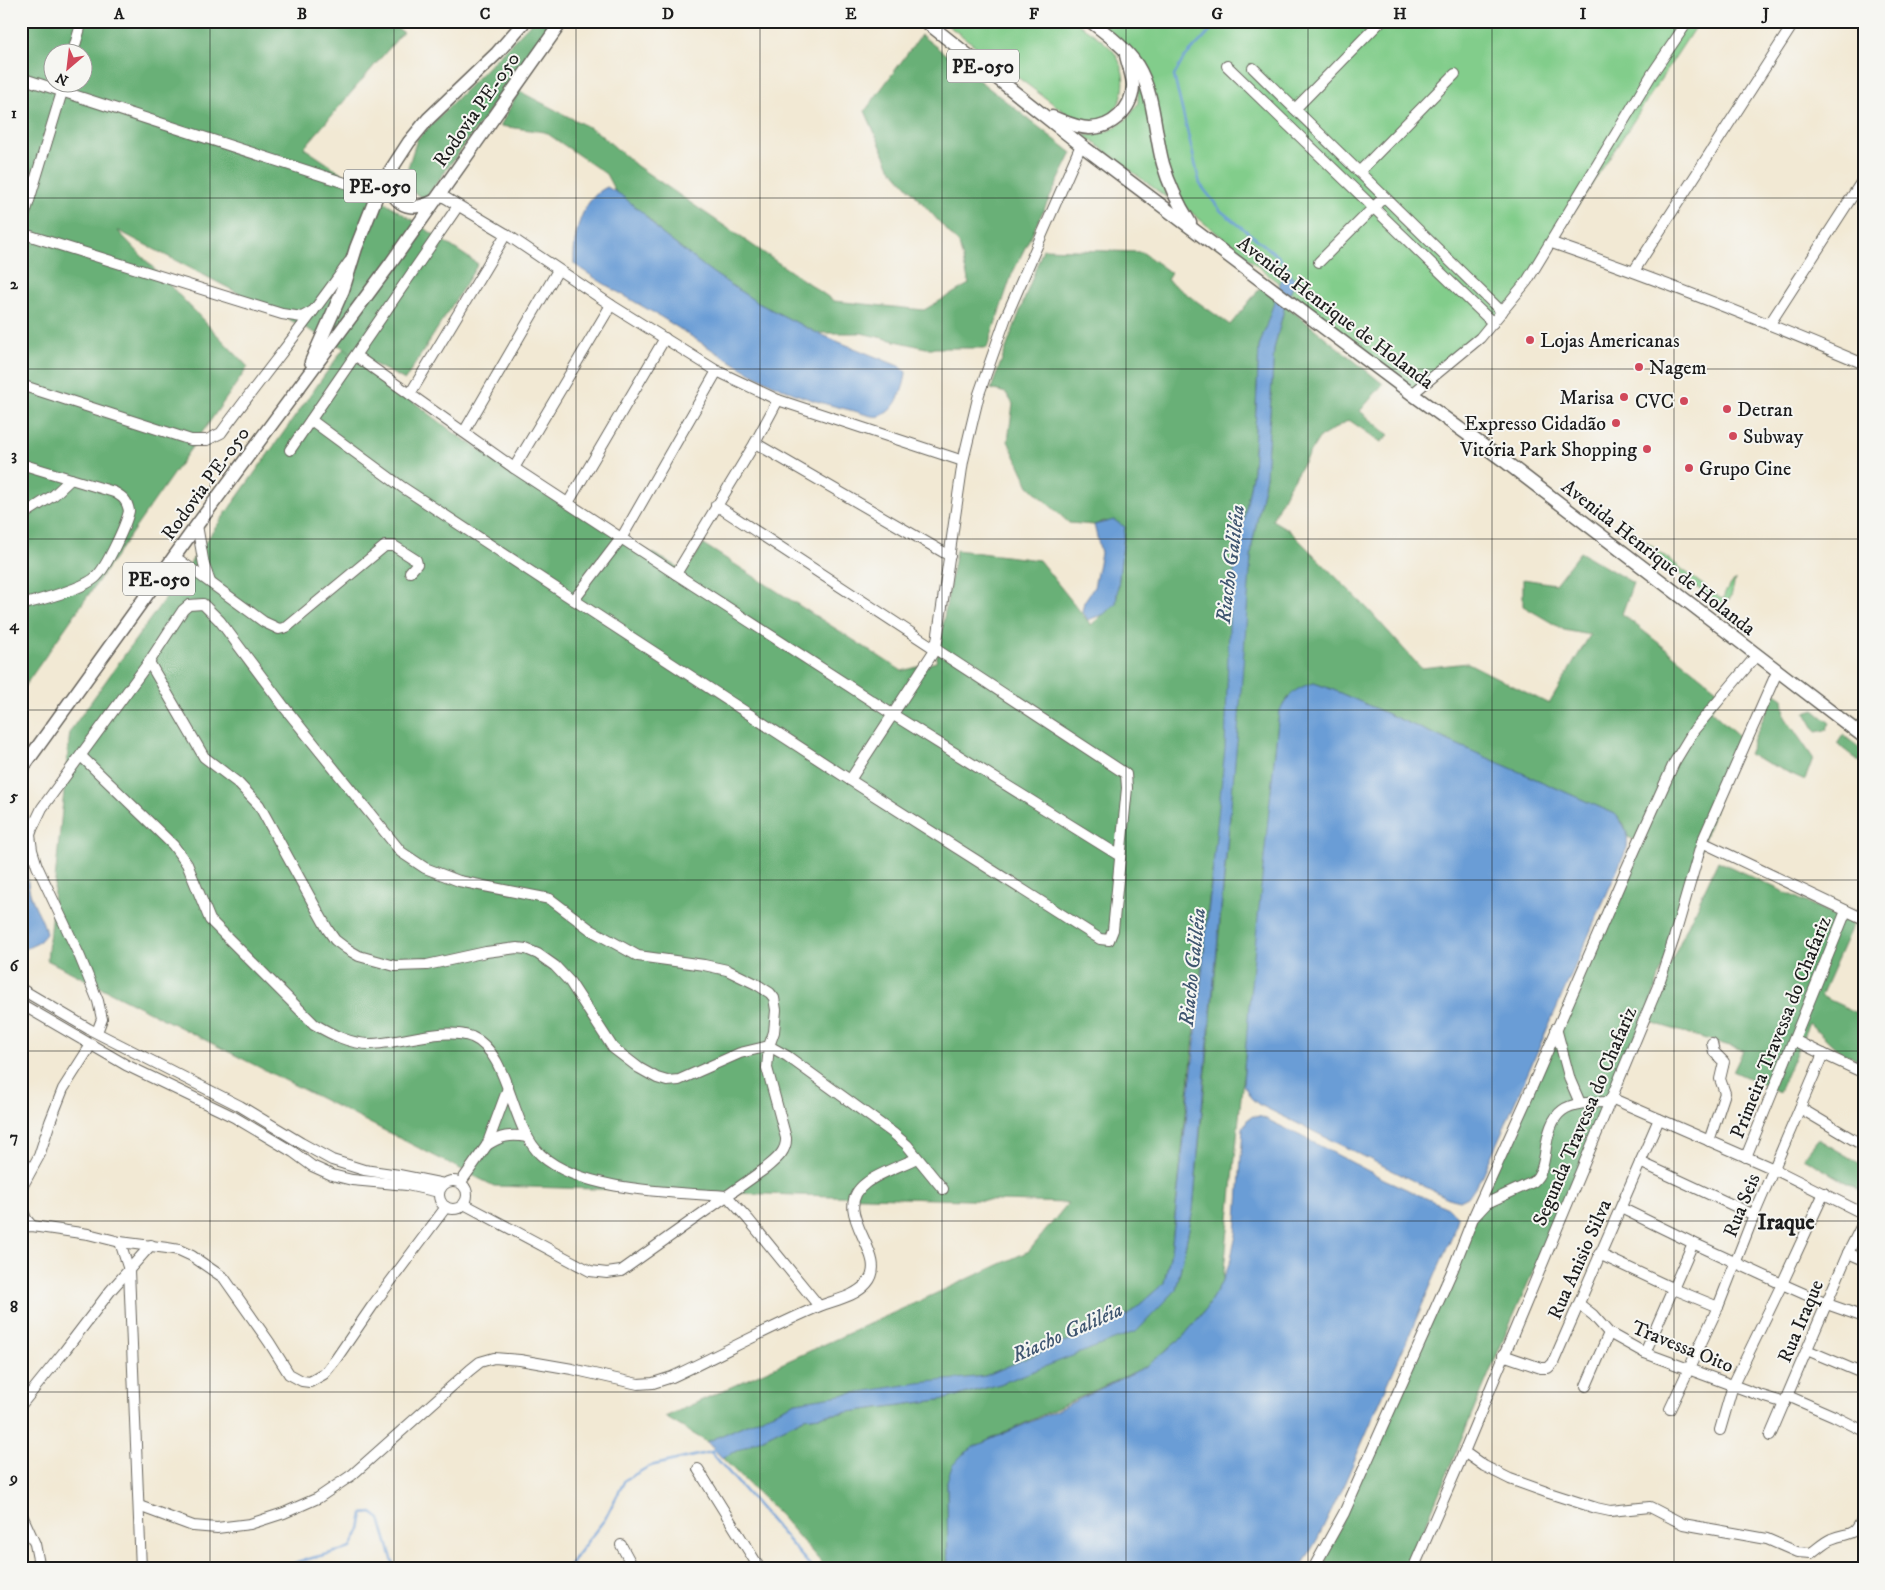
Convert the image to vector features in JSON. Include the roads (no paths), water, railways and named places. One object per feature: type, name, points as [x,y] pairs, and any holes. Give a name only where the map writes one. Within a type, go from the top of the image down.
[{"type":"main road","name":"Rodovia PE-050","points":[[298,389],[331,320],[347,280],[376,193],[409,142],[428,120],[497,53],[525,21]]},
{"type":"main road","name":"Rodovia PE-050","points":[[21,770],[197,525],[437,197],[562,21]]},
{"type":"main road","name":"Avenida Henrique de Holanda","points":[[926,21],[1081,145],[1412,394],[1507,463],[1864,737]]},
{"type":"main road","name":"Avenida Henrique de Holanda","points":[[1090,21],[1125,50],[1137,64],[1144,78],[1164,166],[1177,201],[1192,227]]},
{"type":"main road","points":[[1040,112],[1089,128],[1100,126],[1115,119],[1124,112],[1129,103],[1133,85],[1125,50]]},
{"type":"main road","points":[[391,170],[389,182],[392,194],[400,203],[412,207],[424,206],[437,197]]},
{"type":"street","points":[[77,42],[82,21]]},
{"type":"street","points":[[1295,109],[1381,21]]},
{"type":"street","points":[[1412,394],[1480,338],[1527,281],[1552,243],[1652,74],[1688,21]]},
{"type":"street","points":[[1634,271],[1795,21]]},
{"type":"street","points":[[1227,66],[1493,324]]},
{"type":"street","points":[[1253,68],[1502,312]]},
{"type":"street","points":[[1359,172],[1455,74]]},
{"type":"street","points":[[21,78],[42,82]]},
{"type":"street","points":[[21,227],[62,92]]},
{"type":"street","points":[[79,92],[376,193]]},
{"type":"street","points":[[850,780],[936,648],[963,461],[979,394],[1006,317],[1081,145]]},
{"type":"street","points":[[1769,325],[1864,178]]},
{"type":"street","points":[[437,197],[458,206],[506,234],[611,305],[717,371],[778,400],[963,461]]},
{"type":"street","points":[[1319,262],[1384,197]]},
{"type":"street","points":[[290,450],[458,206]]},
{"type":"street","points":[[21,233],[288,316],[302,317],[316,309]]},
{"type":"street","points":[[410,394],[506,234]]},
{"type":"street","points":[[1552,243],[1634,271],[1864,364]]},
{"type":"street","points":[[1429,262],[1439,250]]},
{"type":"street","points":[[21,386],[190,440],[208,440],[221,433],[354,256]]},
{"type":"street","points":[[464,432],[558,270]]},
{"type":"street","points":[[514,468],[611,305]]},
{"type":"street","points":[[568,503],[665,338]]},
{"type":"street","points":[[356,356],[514,468],[892,714],[1120,856]]},
{"type":"street","points":[[574,600],[622,537],[717,371]]},
{"type":"street","points":[[676,574],[755,443],[778,400]]},
{"type":"street","points":[[311,420],[402,487],[850,780],[1105,941],[1110,939],[1113,930],[1128,788],[1126,774],[716,505]]},
{"type":"street","points":[[755,443],[950,556]]},
{"type":"street","points":[[21,464],[114,492],[124,497],[129,511],[109,558],[97,577],[60,593],[21,605]]},
{"type":"street","points":[[21,516],[54,495],[71,479]]},
{"type":"street","points":[[197,525],[204,565],[210,583]]},
{"type":"street","points":[[174,557],[269,626],[284,629],[385,546],[394,546],[416,560],[417,564],[410,572]]},
{"type":"street","points":[[21,1189],[39,1156],[63,1089],[90,1045],[102,1019],[98,1001],[80,957],[37,866],[30,842],[32,829],[42,808],[149,662],[183,610],[188,605],[203,604],[220,621],[285,708],[401,852],[425,868],[458,881],[550,899],[591,930],[638,956],[727,970],[756,984],[774,998],[776,1010],[774,1032],[769,1046],[767,1063],[787,1144],[781,1154],[766,1168],[621,1271],[607,1273],[590,1271],[464,1204]]},
{"type":"street","points":[[1314,1569],[1344,1513],[1453,1269],[1473,1218],[1526,1103],[1556,1028],[1674,763],[1694,730],[1756,656]]},
{"type":"street","points":[[149,662],[204,757],[238,783],[259,805],[328,930],[335,940],[347,949],[373,961],[408,967],[427,965],[486,952],[526,949],[538,954],[555,966],[570,982],[613,1048],[639,1068],[667,1081],[679,1080],[740,1053],[769,1046],[787,1056],[884,1125],[907,1145],[943,1189]]},
{"type":"street","name":"Segunda Travessa do Chafariz","points":[[1413,1569],[1464,1452],[1666,962],[1702,842],[1777,672]]},
{"type":"street","points":[[81,756],[173,845],[187,864],[210,920],[314,1024],[332,1035],[354,1042],[370,1044],[432,1035],[454,1034],[471,1037],[485,1045],[492,1054],[508,1088],[526,1137],[540,1154],[553,1165],[588,1179],[645,1190],[727,1196],[748,1218],[820,1306]]},
{"type":"street","points":[[1702,842],[1864,919]]},
{"type":"street","name":"Primeira Travessa do Chafariz","points":[[1746,1157],[1846,911]]},
{"type":"street","points":[[21,989],[97,1032],[240,1106],[332,1160],[380,1174],[400,1174],[441,1188]]},
{"type":"street","points":[[21,1004],[126,1065],[234,1117],[293,1152],[312,1166],[332,1175],[352,1180],[441,1188],[452,1180],[461,1182],[467,1192],[464,1204],[458,1208],[446,1207],[440,1200],[441,1188]]},
{"type":"street","points":[[1556,1028],[1570,1080],[1580,1103]]},
{"type":"street","points":[[90,1045],[97,1032]]},
{"type":"street","points":[[1798,1042],[1864,1074]]},
{"type":"street","points":[[1709,1141],[1724,1099],[1725,1090],[1720,1079],[1725,1064],[1713,1051],[1712,1043]]},
{"type":"street","name":"Rua Seis","points":[[1670,1409],[1718,1307],[1754,1215],[1823,1054]]},
{"type":"street","points":[[461,1182],[487,1145],[508,1088]]},
{"type":"street","points":[[1473,1218],[1487,1203],[1533,1182],[1537,1178],[1544,1164],[1547,1135],[1561,1110],[1580,1103],[1610,1100],[1774,1169],[1864,1214]]},
{"type":"street","points":[[1800,1108],[1864,1146]]},
{"type":"street","name":"Rua Anisio Silva","points":[[1503,1355],[1541,1368],[1550,1367],[1621,1208],[1658,1119]]},
{"type":"street","points":[[487,1145],[494,1140],[508,1135],[526,1137]]},
{"type":"street","points":[[139,1506],[193,1526],[217,1528],[250,1524],[284,1513],[318,1498],[352,1475],[480,1362],[494,1358],[520,1360],[572,1369],[638,1384],[653,1383],[672,1377],[820,1306],[848,1296],[860,1289],[871,1277],[874,1266],[853,1212],[857,1192],[866,1183],[917,1158]]},
{"type":"street","points":[[1640,1162],[1754,1215]]},
{"type":"street","points":[[1720,1430],[1733,1385],[1824,1193]]},
{"type":"street","points":[[21,1206],[26,1219],[26,1226],[88,1234],[120,1242],[179,1250],[205,1264],[224,1278],[270,1342],[289,1374],[302,1381],[310,1382],[324,1374],[336,1359],[373,1305],[446,1207]]},
{"type":"street","points":[[1621,1208],[1693,1244],[1737,1262],[1782,1284],[1827,1304],[1864,1317]]},
{"type":"street","name":"Rua Iraque","points":[[1770,1436],[1848,1253],[1864,1221]]},
{"type":"street","points":[[120,1242],[129,1270],[141,1569]]},
{"type":"street","points":[[1645,1353],[1693,1244]]},
{"type":"street","points":[[21,1405],[64,1354],[111,1290],[151,1245]]},
{"type":"street","points":[[1848,1253],[1864,1260]]},
{"type":"street","points":[[1599,1254],[1718,1307]]},
{"type":"street","name":"Travessa Oito","points":[[1578,1304],[1594,1315],[1609,1334],[1645,1353],[1733,1385],[1834,1416],[1864,1431]]},
{"type":"street","points":[[1586,1386],[1609,1334]]},
{"type":"street","points":[[1807,1350],[1864,1374]]},
{"type":"street","points":[[1464,1452],[1484,1466],[1510,1479],[1596,1508],[1610,1511],[1650,1506],[1684,1524],[1767,1539],[1797,1552],[1811,1554],[1830,1539],[1852,1533],[1858,1529],[1864,1515]]},
{"type":"street","points":[[698,1468],[760,1569]]},
{"type":"street","points":[[21,1513],[35,1544],[40,1569]]},
{"type":"street","points":[[621,1545],[634,1569]]},
{"type":"water","points":[[607,187],[621,195],[643,213],[662,234],[713,273],[758,303],[817,333],[901,367],[906,372],[902,391],[895,404],[886,413],[874,416],[815,401],[793,393],[742,368],[574,264],[577,231],[584,210],[598,193]]},
{"type":"water","points":[[1284,272],[1296,279],[1285,305],[1274,349],[1266,476],[1252,545],[1238,731],[1193,1210],[1176,1290],[1137,1331],[1000,1384],[946,1399],[804,1418],[722,1458],[707,1442],[796,1402],[918,1383],[985,1376],[1128,1315],[1164,1283],[1171,1252],[1194,1051],[1225,748],[1230,594],[1253,471],[1259,347]]},
{"type":"water","points":[[1114,520],[1125,527],[1116,603],[1104,614],[1088,620],[1082,611],[1084,602],[1094,587],[1101,553],[1094,525]]},
{"type":"water","points":[[1314,683],[1615,814],[1624,826],[1627,834],[1627,848],[1483,1175],[1468,1197],[1460,1201],[1448,1198],[1258,1104],[1251,1098],[1243,1084],[1249,1005],[1279,712],[1293,693],[1302,687]]},
{"type":"water","points":[[21,848],[24,850],[25,855],[30,893],[46,934],[38,943],[21,951]]},
{"type":"water","points":[[1253,1116],[1262,1117],[1384,1179],[1448,1208],[1458,1217],[1455,1230],[1345,1482],[1303,1564],[1298,1569],[948,1569],[947,1481],[952,1466],[962,1455],[976,1446],[1057,1410],[1147,1366],[1183,1337],[1205,1310],[1223,1280],[1231,1258],[1236,1235],[1243,1128],[1247,1120]]},
{"type":"waterway","name":"Riacho Galiléia","points":[[1220,21],[1184,58],[1174,76],[1200,184],[1221,211],[1278,256],[1290,271],[1289,278]]},
{"type":"waterway","name":"Riacho Galiléia","points":[[568,1569],[605,1519],[625,1480],[650,1466],[717,1449]]},
{"type":"waterway","points":[[711,1452],[813,1569]]},
{"type":"waterway","name":"Riacho Galiléia","points":[[280,1569],[300,1561],[351,1548],[360,1529],[363,1514],[372,1513],[380,1519],[395,1569]]},
{"type":"place","name":"Lojas Americanas","points":[[1530,340]]},
{"type":"place","name":"Nagem","points":[[1639,367]]},
{"type":"place","name":"Marisa","points":[[1624,397]]},
{"type":"place","name":"CVC","points":[[1684,401]]},
{"type":"place","name":"Detran","points":[[1727,409]]},
{"type":"place","name":"Expresso Cidadão","points":[[1616,423]]},
{"type":"place","name":"Subway","points":[[1733,436]]},
{"type":"place","name":"Vitória Park Shopping","points":[[1647,449]]},
{"type":"place","name":"Grupo Cine","points":[[1689,468]]},
{"type":"district","name":"Iraque","points":[[1786,1221]]}]
